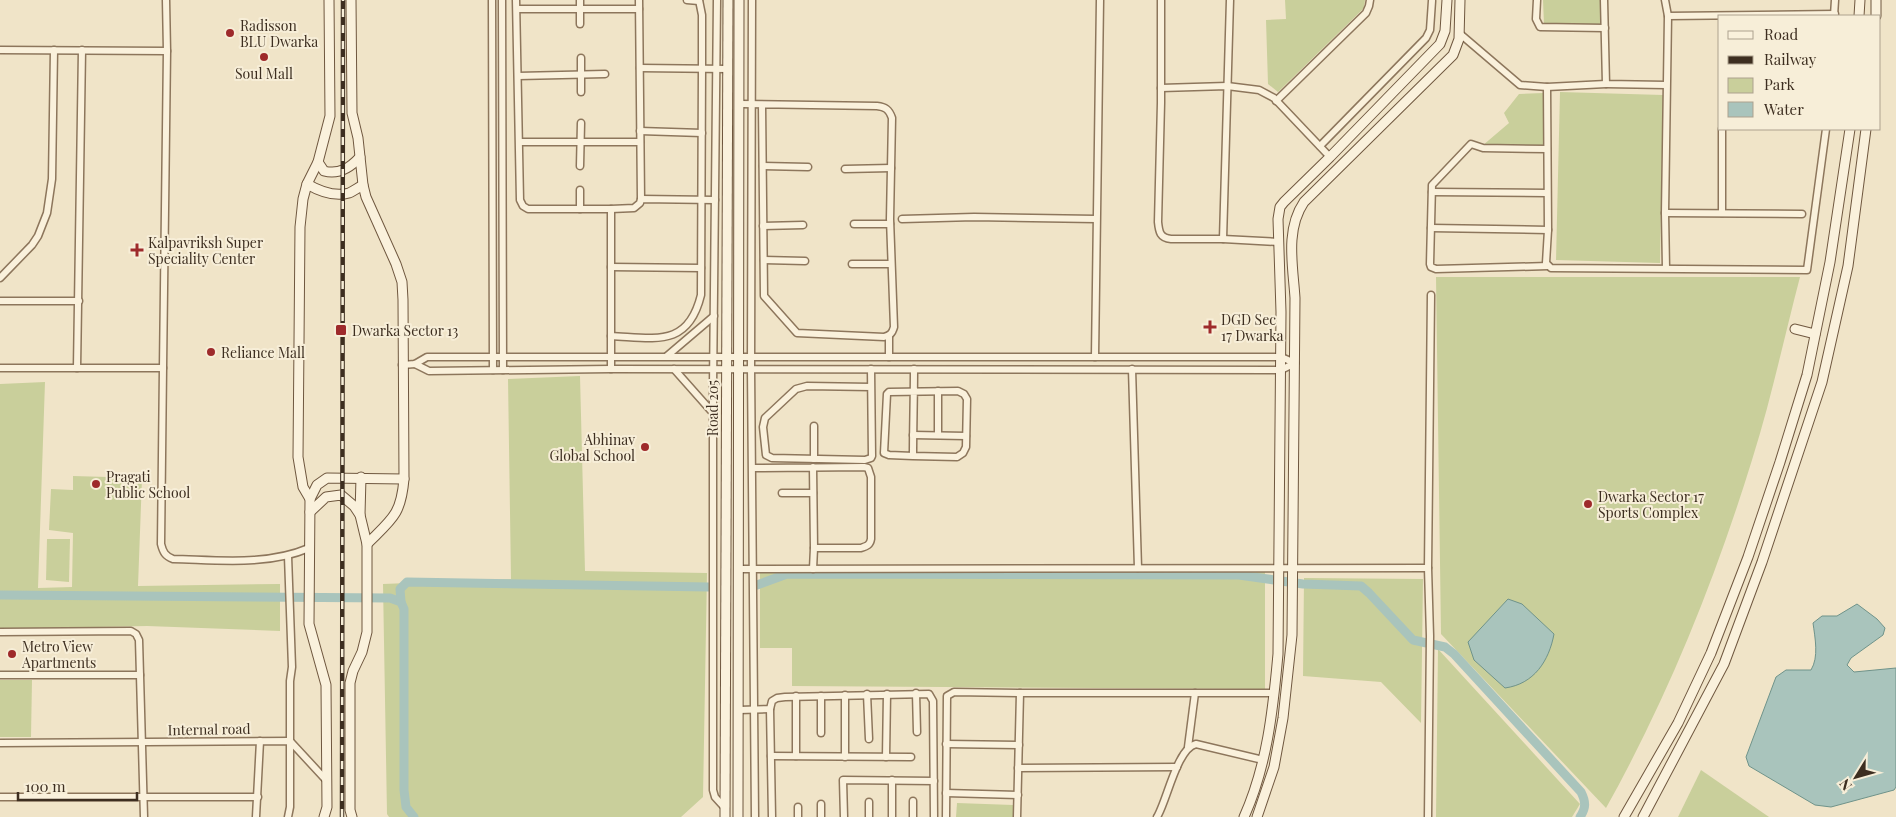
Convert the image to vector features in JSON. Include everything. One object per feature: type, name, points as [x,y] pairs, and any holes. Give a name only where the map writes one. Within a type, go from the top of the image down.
[{"type":"street","points":[[166,0],[162,551],[173,559],[260,560],[288,556],[309,548]]},
{"type":"street","points":[[310,499],[303,487],[298,457],[300,228],[302,199],[318,162],[330,116],[329,0]]},
{"type":"street","points":[[351,0],[352,113],[358,138],[363,185],[366,198],[396,264],[402,282],[403,300],[404,478],[402,498],[397,512],[367,544]]},
{"type":"street","points":[[492,0],[493,370]]},
{"type":"street","points":[[502,0],[503,370]]},
{"type":"street","points":[[516,0],[520,200],[523,206],[528,209],[634,208],[640,204],[639,0]]},
{"type":"street","points":[[580,0],[580,24]]},
{"type":"street","points":[[612,336],[661,338],[675,334],[687,325],[696,313],[701,295],[702,15],[699,0],[687,0]]},
{"type":"street","points":[[717,0],[713,357],[713,790],[715,798],[725,813],[718,817]]},
{"type":"street","name":"Road 205","points":[[725,813],[728,0]]},
{"type":"street","name":"Road 205","points":[[738,817],[740,0]]},
{"type":"street","points":[[752,0],[751,369],[755,817]]},
{"type":"street","points":[[1095,357],[1100,0]]},
{"type":"street","points":[[1161,0],[1158,222],[1160,233],[1163,237],[1171,239],[1278,242]]},
{"type":"street","points":[[1223,239],[1230,0]]},
{"type":"street","points":[[1276,101],[1366,13],[1370,6],[1370,0]]},
{"type":"street","points":[[1244,817],[1254,794],[1263,760],[1274,694],[1278,654],[1281,357],[1278,219],[1282,205],[1440,44],[1445,31],[1447,0]]},
{"type":"street","points":[[1258,817],[1274,767],[1283,718],[1292,635],[1295,298],[1291,246],[1292,232],[1299,210],[1304,202],[1453,55],[1457,47],[1459,33],[1460,0]]},
{"type":"street","points":[[1536,0],[1536,19],[1540,27],[1605,28]]},
{"type":"street","points":[[1604,0],[1606,84]]},
{"type":"street","points":[[1665,0],[1668,16],[1666,268]]},
{"type":"street","points":[[1834,15],[1835,0]]},
{"type":"street","points":[[1859,15],[1860,0]]},
{"type":"street","points":[[1876,0],[1876,15]]},
{"type":"street","points":[[1320,146],[1426,38],[1430,30],[1432,1]]},
{"type":"street","points":[[516,9],[639,9]]},
{"type":"street","points":[[1668,16],[1718,16]]},
{"type":"street","points":[[1459,33],[1517,84],[1547,87],[1606,84],[1666,85]]},
{"type":"street","points":[[0,50],[167,51]]},
{"type":"street","points":[[0,278],[32,245],[47,213],[52,180],[54,50]]},
{"type":"street","points":[[77,368],[82,50]]},
{"type":"street","points":[[581,58],[581,92]]},
{"type":"street","points":[[640,68],[728,69]]},
{"type":"street","points":[[518,76],[605,74]]},
{"type":"street","points":[[1161,88],[1227,86],[1259,90],[1267,93],[1330,157]]},
{"type":"street","points":[[1547,87],[1548,230],[1546,263],[1548,266]]},
{"type":"street","points":[[739,104],[884,107],[889,111],[892,118],[890,224],[894,327],[893,332],[889,336],[797,334],[764,296],[762,105]]},
{"type":"street","points":[[580,166],[581,123]]},
{"type":"street","points":[[1722,130],[1722,213]]},
{"type":"street","points":[[1547,149],[1483,148],[1471,144],[1434,181],[1430,264],[1434,268],[1548,266],[1550,268],[1807,270],[1826,130]]},
{"type":"street","points":[[1624,817],[1678,723],[1711,653],[1748,557],[1780,462],[1807,375],[1830,262],[1850,130]]},
{"type":"street","points":[[1643,817],[1724,664],[1765,553],[1819,390],[1848,266],[1866,130]]},
{"type":"street","points":[[640,131],[702,133]]},
{"type":"street","points":[[520,142],[640,142]]},
{"type":"street","points":[[318,162],[324,171],[329,172],[348,169],[360,157]]},
{"type":"street","points":[[763,166],[808,167]]},
{"type":"street","points":[[845,169],[891,168]]},
{"type":"street","points":[[307,184],[321,192],[330,193],[349,193],[363,185]]},
{"type":"street","points":[[580,190],[580,209]]},
{"type":"street","points":[[1432,192],[1548,193]]},
{"type":"street","points":[[641,198],[715,200]]},
{"type":"street","points":[[611,209],[611,369]]},
{"type":"street","points":[[1665,212],[1802,214]]},
{"type":"street","points":[[902,218],[1096,218]]},
{"type":"street","points":[[854,224],[890,224]]},
{"type":"street","points":[[763,226],[803,225]]},
{"type":"street","points":[[1431,228],[1548,230]]},
{"type":"street","points":[[764,260],[805,261]]},
{"type":"street","points":[[852,264],[891,264]]},
{"type":"street","points":[[611,267],[700,268]]},
{"type":"street","points":[[1428,817],[1431,295]]},
{"type":"street","points":[[0,301],[79,301]]},
{"type":"street","points":[[667,356],[714,316]]},
{"type":"street","points":[[1795,329],[1815,334]]},
{"type":"street","points":[[889,336],[889,357]]},
{"type":"street","points":[[402,365],[415,364],[427,357],[611,356],[1281,357],[1294,363]]},
{"type":"street","points":[[415,364],[429,371],[611,369],[1281,370],[1294,363]]},
{"type":"street","points":[[0,368],[163,368]]},
{"type":"street","points":[[674,369],[713,413]]},
{"type":"street","points":[[871,369],[871,388],[871,458],[865,460],[814,459],[769,457],[766,455],[763,423],[765,418],[792,392],[800,388],[871,388]]},
{"type":"street","points":[[913,456],[914,369]]},
{"type":"street","points":[[1132,369],[1138,568]]},
{"type":"street","points":[[938,391],[938,435]]},
{"type":"street","points":[[938,391],[962,392],[966,396],[965,451],[957,457],[886,455],[884,450],[886,396],[890,392],[938,391]]},
{"type":"street","points":[[814,426],[814,459]]},
{"type":"street","points":[[913,435],[966,436]]},
{"type":"street","points":[[813,467],[813,568]]},
{"type":"street","points":[[753,468],[868,468],[871,477],[870,544],[861,548],[814,548]]},
{"type":"street","points":[[352,817],[350,810],[350,683],[366,641],[367,615],[367,544],[360,515],[361,477]]},
{"type":"street","points":[[324,817],[326,806],[326,685],[324,672],[311,634],[309,613],[310,499],[317,485],[327,478],[404,478]]},
{"type":"street","points":[[782,493],[814,493]]},
{"type":"street","points":[[310,512],[326,497],[341,495],[354,506],[360,515]]},
{"type":"street","points":[[288,556],[292,667],[290,681],[288,817]]},
{"type":"street","points":[[738,569],[1138,568],[1280,571],[1428,568]]},
{"type":"street","points":[[0,632],[131,631],[136,634],[139,640],[144,817]]},
{"type":"street","points":[[0,675],[140,675]]},
{"type":"street","points":[[916,693],[917,732]]},
{"type":"street","points":[[772,817],[770,709],[772,701],[777,698],[796,696],[916,693],[929,694],[934,701],[934,817]]},
{"type":"street","points":[[946,817],[946,701],[950,693],[1274,694]]},
{"type":"street","points":[[1017,817],[1020,693]]},
{"type":"street","points":[[1158,817],[1177,767],[1188,747],[1195,693]]},
{"type":"street","points":[[867,694],[869,739]]},
{"type":"street","points":[[886,757],[887,694]]},
{"type":"street","points":[[845,695],[845,757]]},
{"type":"street","points":[[796,696],[796,756]]},
{"type":"street","points":[[821,696],[821,734]]},
{"type":"street","points":[[738,710],[770,709]]},
{"type":"street","points":[[260,741],[290,741],[326,780]]},
{"type":"street","name":"Internal road","points":[[0,744],[260,741],[256,817]]},
{"type":"street","points":[[946,744],[1019,745]]},
{"type":"street","points":[[1188,747],[1196,744],[1263,760]]},
{"type":"street","points":[[771,756],[911,757]]},
{"type":"street","points":[[1018,768],[1177,767]]},
{"type":"street","points":[[844,817],[843,780],[934,780]]},
{"type":"street","points":[[892,780],[892,817]]},
{"type":"street","points":[[946,793],[1018,795]]},
{"type":"street","points":[[0,797],[258,797]]},
{"type":"street","points":[[913,801],[913,817]]},
{"type":"street","points":[[869,802],[869,817]]},
{"type":"street","points":[[821,804],[821,817]]},
{"type":"street","points":[[798,807],[798,817]]},
{"type":"green space","points":[[1285,0],[1365,0],[1364,8],[1278,92],[1268,84],[1266,20],[1286,19]]},
{"type":"green space","points":[[1543,0],[1601,0],[1601,25],[1544,25]]},
{"type":"green space","points":[[1560,92],[1663,95],[1660,263],[1556,260]]},
{"type":"green space","points":[[1543,93],[1545,147],[1482,146],[1509,123],[1504,113],[1519,94]]},
{"type":"green space","name":"Dwarka Sector 17 Sports Complex","points":[[1436,277],[1800,277],[1759,437],[1738,505],[1706,594],[1649,725],[1606,808],[1441,634]]},
{"type":"green space","points":[[580,376],[585,571],[707,573],[703,797],[681,817],[389,817],[387,814],[383,584],[511,579],[508,379]]},
{"type":"green space","points":[[45,382],[38,588],[72,587],[73,533],[49,530],[51,489],[73,490],[73,476],[142,478],[138,586],[280,584],[280,631],[147,626],[0,629],[0,384]]},
{"type":"green space","points":[[47,539],[70,539],[69,582],[46,580]]},
{"type":"green space","points":[[760,568],[1265,571],[1265,689],[792,686],[792,648],[760,648]]},
{"type":"green space","points":[[1304,578],[1423,579],[1421,723],[1381,682],[1303,676]]},
{"type":"green space","points":[[1438,649],[1580,804],[1572,817],[1436,817]]},
{"type":"green space","points":[[0,680],[32,680],[31,737],[0,737]]},
{"type":"green space","points":[[1701,770],[1769,817],[1678,817]]},
{"type":"green space","points":[[957,803],[1013,805],[1013,817],[956,817]]},
{"type":"water","points":[[1508,599],[1522,604],[1554,634],[1552,644],[1539,670],[1524,682],[1505,688],[1474,660],[1468,642]]},
{"type":"water","points":[[1857,604],[1877,619],[1885,628],[1883,635],[1851,658],[1847,665],[1854,672],[1896,668],[1896,787],[1894,790],[1831,807],[1815,805],[1749,766],[1746,757],[1776,677],[1786,670],[1811,670],[1816,653],[1813,623],[1822,616],[1837,616]]},
{"type":"waterway","points":[[757,585],[787,574],[1239,575],[1303,584],[1361,586],[1413,640],[1445,647],[1454,654],[1581,792],[1585,805],[1580,817]]},
{"type":"waterway","points":[[401,602],[400,589],[407,582],[709,587]]},
{"type":"waterway","points":[[0,595],[390,598],[401,602],[404,609],[404,790],[406,807],[414,817]]},
{"type":"railway","points":[[342,817],[343,0]]},
{"type":"place","name":"Radisson BLU Dwarka","points":[[230,33]]},
{"type":"place","name":"Soul Mall","points":[[264,57]]},
{"type":"place","name":"Kalpavriksh Super Speciality Center","points":[[137,250]]},
{"type":"place","name":"DGD Sec 17 Dwarka","points":[[1210,327]]},
{"type":"place","name":"Dwarka Sector 13","points":[[341,330]]},
{"type":"place","name":"Reliance Mall","points":[[211,352]]},
{"type":"place","name":"Abhinav Global School","points":[[645,447]]},
{"type":"place","name":"Pragati Public School","points":[[96,484]]},
{"type":"place","name":"Dwarka Sector 17 Sports Complex","points":[[1588,504]]},
{"type":"place","name":"Metro View Apartments","points":[[12,654]]}]
